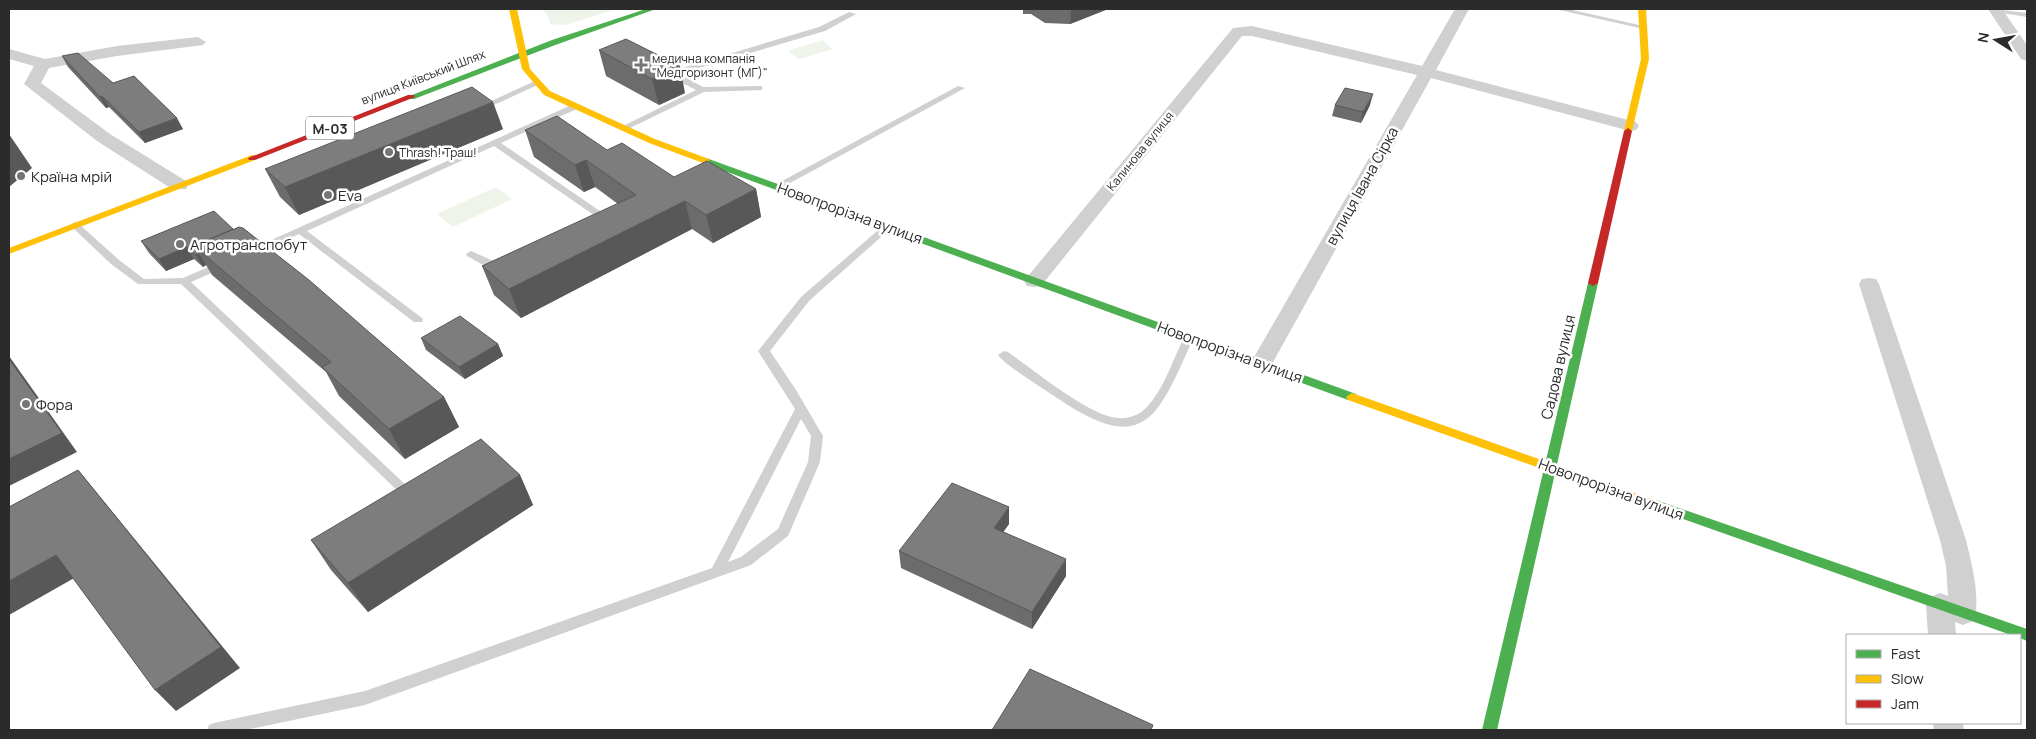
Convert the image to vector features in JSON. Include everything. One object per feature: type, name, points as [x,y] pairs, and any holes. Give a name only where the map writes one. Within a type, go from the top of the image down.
[{"type":"main road","name":"Новопрорізна вулиця","points":[[513,9],[526,69],[547,93],[652,141],[1261,364],[2027,635]]},
{"type":"main road","name":"вулиця Київський Шлях","points":[[9,250],[523,54],[652,9]]},
{"type":"main road","name":"Садова вулиця","points":[[1489,730],[1645,59],[1642,9]]},
{"type":"street","name":"вулиця Івана Сірка","points":[[1261,364],[1462,9]]},
{"type":"street","points":[[1995,10],[2027,56]]},
{"type":"street","name":"Калинова вулиця","points":[[1034,281],[1238,32],[1252,31],[1426,72]]},
{"type":"street","points":[[9,54],[26,57],[43,64],[117,51],[198,42]]},
{"type":"street","points":[[43,64],[32,84],[68,113],[128,155],[179,185]]},
{"type":"street","points":[[1426,72],[1630,126]]},
{"type":"street","points":[[1869,284],[1953,540],[1959,566],[1952,609],[1942,634]]},
{"type":"lane","points":[[1559,9],[1644,27]]},
{"type":"lane","points":[[1995,10],[2027,15]]},
{"type":"lane","points":[[702,90],[672,74],[822,29],[852,14]]},
{"type":"lane","points":[[466,113],[538,83]]},
{"type":"lane","points":[[623,128],[702,90],[760,88]]},
{"type":"lane","points":[[776,186],[962,88]]},
{"type":"lane","points":[[76,225],[115,262],[142,282],[184,281],[576,106]]},
{"type":"lane","points":[[495,143],[608,219],[599,223]]},
{"type":"lane","points":[[214,730],[365,698],[746,561],[783,532],[814,462],[817,436],[764,351],[805,299],[887,227]]},
{"type":"lane","points":[[300,230],[418,320]]},
{"type":"lane","points":[[471,254],[498,267],[507,263]]},
{"type":"lane","points":[[184,281],[406,492]]},
{"type":"lane","points":[[1004,355],[1088,411],[1105,420],[1128,422],[1145,416],[1156,405],[1189,337]]},
{"type":"lane","points":[[717,571],[801,408]]},
{"type":"shaded area","points":[[542,9],[616,9],[566,25],[550,24],[548,16]]},
{"type":"shaded area","points":[[822,40],[833,49],[799,59],[788,51]]},
{"type":"shaded area","points":[[496,187],[512,199],[453,227],[437,214]]},
{"type":"building","points":[[626,39],[680,66],[652,79],[599,50]]},
{"type":"building","points":[[78,53],[113,83],[134,76],[177,118],[139,132],[102,96],[100,97],[62,56]]},
{"type":"building","points":[[472,87],[493,102],[285,187],[265,169]]},
{"type":"building","points":[[1345,88],[1373,94],[1363,112],[1335,105]]},
{"type":"building","points":[[557,116],[607,150],[622,143],[674,177],[707,161],[756,189],[706,215],[685,201],[509,289],[482,266],[636,195],[586,160],[575,165],[525,130]]},
{"type":"building","points":[[214,211],[233,229],[194,246],[199,254],[196,255],[187,247],[159,259],[141,241]]},
{"type":"building","points":[[239,227],[243,228],[309,280],[444,397],[389,429],[322,367],[331,362],[194,246]]},
{"type":"building","points":[[460,316],[498,344],[459,367],[421,338]]},
{"type":"building","name":"Фора","points":[[9,359],[62,433],[9,459]]},
{"type":"building","points":[[481,439],[520,475],[348,583],[311,540]]},
{"type":"building","points":[[78,470],[221,647],[155,690],[56,555],[9,581],[9,507]]},
{"type":"building","points":[[952,483],[1009,507],[994,528],[1066,559],[1032,612],[899,551]]},
{"type":"building","points":[[1030,669],[1153,725],[1151,730],[992,730]]},
{"type":"traffic: fast","points":[[411,97],[555,42],[652,9]]},
{"type":"traffic: fast","points":[[706,161],[1352,397]]},
{"type":"traffic: fast","points":[[1489,730],[1593,283]]},
{"type":"traffic: fast","points":[[1656,505],[2027,635]]},
{"type":"traffic: slow","points":[[513,9],[526,69],[547,93],[652,141],[706,161]]},
{"type":"traffic: slow","points":[[1628,131],[1645,59],[1642,9]]},
{"type":"traffic: slow","points":[[9,251],[252,158]]},
{"type":"traffic: slow","points":[[1352,397],[1656,505]]},
{"type":"traffic: jam","points":[[252,158],[411,97]]},
{"type":"traffic: jam","points":[[1593,283],[1628,131]]},
{"type":"place","name":"медична компанія \"Медгоризонт (МГ)\"","points":[[641,65]]},
{"type":"place","name":"Thrash! Траш!","points":[[389,152]]},
{"type":"place","name":"Країна мрій","points":[[21,176]]},
{"type":"place","name":"Eva","points":[[328,195]]},
{"type":"place","name":"Агротранспобут","points":[[180,244]]},
{"type":"place","name":"Фора","points":[[26,404]]}]
